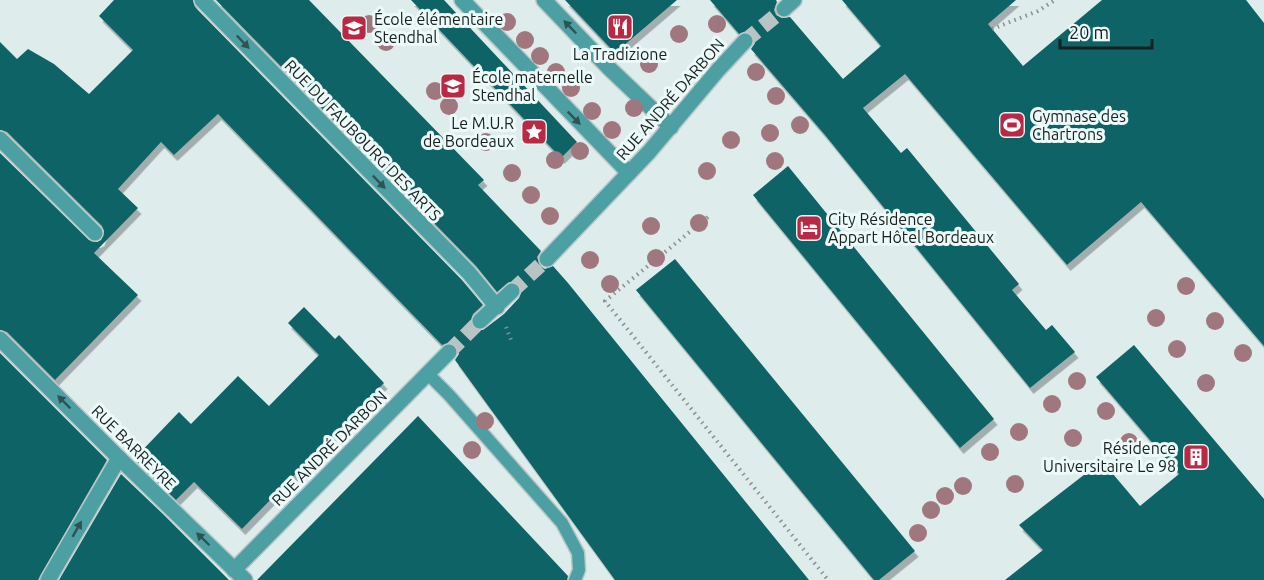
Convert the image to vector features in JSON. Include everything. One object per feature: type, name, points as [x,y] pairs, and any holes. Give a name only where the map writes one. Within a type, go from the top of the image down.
[{"type":"street","name":"RUE DU FAUBOURG DES ARTS","points":[[202,0],[469,273],[497,307]]},
{"type":"street","points":[[462,0],[629,173]]},
{"type":"street","points":[[544,0],[671,128]]},
{"type":"street","name":"RUE ANDRÉ DARBON","points":[[547,259],[671,128],[745,41]]},
{"type":"street","points":[[0,139],[95,233]]},
{"type":"street","points":[[480,321],[512,291]]},
{"type":"street","name":"RUE BARREYRE","points":[[0,339],[239,575]]},
{"type":"street","name":"RUE ANDRÉ DARBON","points":[[239,575],[449,352]]},
{"type":"street","points":[[48,580],[119,458]]},
{"type":"lane","points":[[428,374],[562,523],[578,553],[579,570],[575,580]]},
{"type":"path","points":[[992,30],[1038,11],[1055,0]]},
{"type":"path","points":[[708,217],[605,301],[828,580]]},
{"type":"building","points":[[114,0],[193,0],[195,7],[462,280],[483,305],[473,314],[470,323],[477,330],[483,330],[504,314],[519,298],[521,293],[519,285],[509,282],[497,292],[476,266],[216,0],[309,0],[484,180],[478,185],[541,251],[537,257],[540,266],[545,269],[553,266],[568,283],[809,580],[615,580],[455,360],[459,354],[456,346],[451,342],[442,345],[218,114],[174,155],[161,142],[118,189],[138,208],[94,253],[138,295],[55,380],[7,332],[0,330],[0,153],[89,240],[97,242],[101,240],[104,231],[102,226],[7,132],[0,130],[0,42],[17,59],[28,49],[54,64],[89,94],[133,50],[99,16]]},
{"type":"building","points":[[411,0],[444,0],[577,142],[561,158]]},
{"type":"building","points":[[565,0],[677,0],[615,53]]},
{"type":"building","points":[[710,0],[776,0],[774,10],[776,15],[782,18],[790,17],[843,79],[881,46],[842,0],[1016,0],[988,24],[1023,66],[1102,0],[1246,0],[1264,23],[1264,346],[1141,202],[1067,265],[905,74],[863,108],[901,153],[907,148],[1019,284],[1012,290],[1046,330],[1052,325],[1075,352],[1030,388],[825,135],[751,49],[755,43],[752,34],[747,31],[739,34]]},
{"type":"building","points":[[788,166],[994,419],[960,448],[753,195]]},
{"type":"building","points":[[675,259],[915,551],[879,580],[874,580],[636,290]]},
{"type":"building","points":[[304,307],[335,339],[339,335],[384,383],[242,529],[194,482],[176,500],[134,459],[179,412],[191,424],[238,376],[269,406],[319,355],[288,323]]},
{"type":"building","points":[[1134,345],[1264,499],[1264,580],[1005,580],[1043,550],[1019,525],[1102,461],[1140,506],[1179,474],[1096,377]]},
{"type":"building","points":[[0,353],[107,460],[38,580],[0,580]]},
{"type":"building","points":[[418,416],[568,576],[567,580],[257,580]]},
{"type":"building","points":[[121,474],[163,514],[229,580],[59,580]]},
{"type":"tunnel","points":[[745,41],[784,9]]},
{"type":"tunnel","points":[[512,291],[547,259]]},
{"type":"tunnel","points":[[449,352],[480,321]]},
{"type":"place","name":"La Tradizione","points":[[620,27]]},
{"type":"place","name":"École élémentaire Stendhal","points":[[354,28]]},
{"type":"place","name":"École maternelle Stendhal","points":[[453,86]]},
{"type":"place","name":"Gymnase des Chartrons","points":[[1012,125]]},
{"type":"place","name":"Le M.U.R de Bordeaux","points":[[534,132]]},
{"type":"place","name":"City Résidence Appart Hôtel Bordeaux","points":[[809,228]]},
{"type":"place","name":"Résidence Universitaire Le 98","points":[[1196,457]]}]
